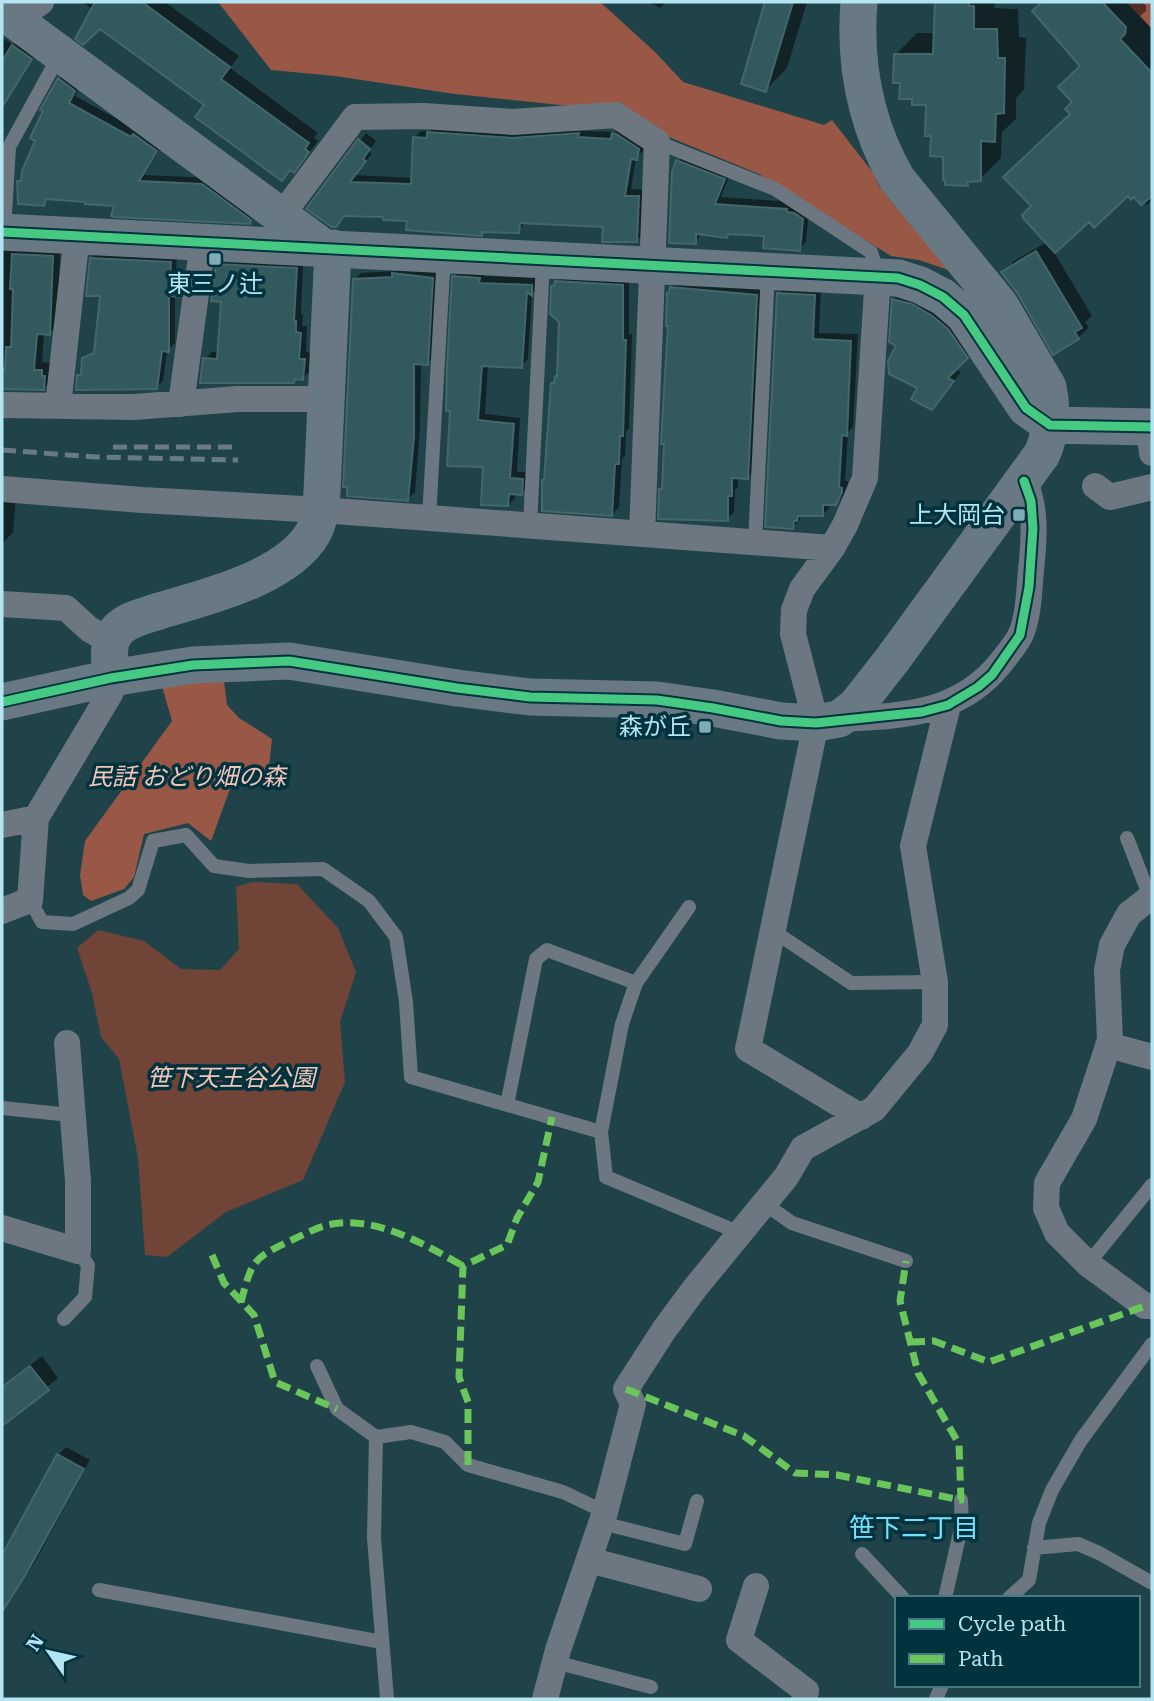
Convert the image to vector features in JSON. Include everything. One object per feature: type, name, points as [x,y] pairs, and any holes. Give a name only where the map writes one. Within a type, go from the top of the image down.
[{"type":"street","points":[[828,721],[856,706],[892,660],[1024,481],[1047,444],[1050,425],[1051,400],[1048,387],[1000,305],[897,179],[885,157],[874,131],[861,77],[858,49],[859,2]]},
{"type":"street","points":[[19,11],[60,53],[328,248]]},
{"type":"street","points":[[281,216],[355,117],[424,116],[513,122],[616,116],[657,142],[642,534]]},
{"type":"street","points":[[3,232],[878,275],[920,285],[943,297],[957,309],[1026,408],[1050,425],[1151,435]]},
{"type":"street","points":[[58,406],[77,235]]},
{"type":"street","points":[[181,404],[203,242]]},
{"type":"street","points":[[2,911],[30,900],[36,818],[111,692],[111,642],[118,630],[132,620],[232,588],[278,567],[313,534],[321,510],[328,398],[328,248]]},
{"type":"street","points":[[862,1117],[748,1049],[772,930],[828,721],[793,634],[794,610],[802,589],[845,525],[865,478],[878,275]]},
{"type":"street","points":[[2,405],[134,407],[238,399],[328,398]]},
{"type":"street","points":[[2,702],[111,678],[193,665],[289,662],[457,688],[530,696],[657,700],[781,721],[828,721],[922,712],[948,705],[978,687],[992,675],[1020,635],[1029,587],[1033,528],[1031,501],[1024,481]]},
{"type":"street","points":[[1095,486],[1111,497],[1152,487]]},
{"type":"street","points":[[2,489],[832,548]]},
{"type":"street","points":[[2,604],[66,608],[89,629],[111,642]]},
{"type":"street","points":[[545,1699],[603,1517],[633,1404],[626,1389],[664,1331],[786,1177],[803,1148],[874,1109],[920,1053],[935,1025],[935,982],[913,846],[948,705]]},
{"type":"street","points":[[2,825],[36,818]]},
{"type":"street","points":[[1151,896],[1129,914],[1112,945],[1107,970],[1110,1040],[1084,1119],[1047,1183],[1046,1208],[1057,1233],[1088,1264],[1145,1306],[1152,1306]]},
{"type":"street","points":[[2,1228],[78,1251],[78,1181],[71,1115],[68,1043]]},
{"type":"street","points":[[1108,1045],[1152,1057]]},
{"type":"street","points":[[589,1560],[699,1589]]},
{"type":"street","points":[[756,1586],[739,1640],[806,1691],[804,1699]]},
{"type":"lane","points":[[3,232],[9,147],[60,53]]},
{"type":"lane","points":[[657,142],[775,189],[871,253],[878,275]]},
{"type":"lane","points":[[429,518],[444,253]]},
{"type":"lane","points":[[530,526],[543,258]]},
{"type":"lane","points":[[755,542],[768,270]]},
{"type":"lane","points":[[30,900],[42,922],[73,924],[129,898],[138,890],[153,841],[186,835],[214,866],[249,871],[323,869],[369,901],[396,937],[406,1002],[411,1077],[601,1132]]},
{"type":"lane","points":[[1127,838],[1151,896]]},
{"type":"lane","points":[[689,907],[636,983],[622,1024],[601,1132],[606,1177],[740,1233]]},
{"type":"lane","points":[[772,930],[851,983],[935,982]]},
{"type":"lane","points":[[507,1105],[536,959],[547,950],[636,983]]},
{"type":"lane","points":[[2,1108],[71,1115]]},
{"type":"lane","points":[[1088,1264],[1152,1185]]},
{"type":"lane","points":[[765,1204],[792,1223],[906,1261]]},
{"type":"lane","points":[[64,1319],[85,1297],[88,1265],[78,1251]]},
{"type":"lane","points":[[1011,1596],[1029,1580],[1039,1523],[1052,1490],[1081,1440],[1152,1344]]},
{"type":"lane","points":[[317,1366],[337,1409],[376,1437],[411,1432],[446,1442],[468,1465],[563,1492],[603,1517],[685,1544],[696,1501]]},
{"type":"lane","points":[[376,1437],[374,1538],[387,1699]]},
{"type":"lane","points":[[945,1596],[962,1524],[961,1500]]},
{"type":"lane","points":[[1034,1549],[1078,1544],[1152,1583]]},
{"type":"lane","points":[[862,1554],[901,1596]]},
{"type":"lane","points":[[99,1590],[382,1642]]},
{"type":"lane","points":[[555,1662],[651,1687]]},
{"type":"green space","points":[[218,2],[600,2],[654,51],[683,82],[824,125],[832,120],[874,174],[879,186],[951,271],[919,260],[891,256],[759,174],[664,135],[617,111],[455,94],[335,76],[271,70]]},
{"type":"green space","points":[[1126,2],[1152,2],[1152,29]]},
{"type":"green space","name":"民話 おどり畑の森","points":[[224,681],[227,705],[239,718],[272,739],[268,775],[231,786],[211,841],[188,823],[144,834],[134,877],[124,889],[91,901],[83,895],[80,875],[85,841],[172,721],[161,683]]},
{"type":"green space","name":"笹下天王谷公園","points":[[252,882],[297,884],[338,928],[356,972],[340,1022],[345,1082],[303,1180],[226,1212],[167,1257],[145,1255],[138,1158],[119,1059],[101,1037],[92,993],[77,948],[98,930],[144,941],[181,969],[220,970],[239,949],[236,887]]},
{"type":"building","points":[[95,2],[142,2],[230,67],[221,79],[309,143],[305,149],[309,152],[294,173],[290,170],[282,181],[195,117],[204,105],[100,29],[83,45],[75,39]]},
{"type":"building","points":[[765,2],[793,2],[766,92],[741,84]]},
{"type":"building","points":[[935,2],[969,2],[969,6],[974,6],[974,29],[997,29],[998,58],[1005,58],[1004,113],[996,114],[995,142],[981,141],[981,181],[967,182],[968,186],[945,185],[943,157],[930,156],[931,136],[925,136],[926,105],[912,105],[912,99],[899,99],[900,83],[893,83],[894,54],[933,54]]},
{"type":"building","points":[[1042,2],[1102,2],[1126,27],[1125,34],[1120,39],[1152,73],[1152,196],[1141,205],[1134,197],[1131,200],[1128,196],[1094,228],[1089,222],[1055,253],[1023,218],[1022,215],[1031,206],[1003,177],[1070,114],[1065,109],[1072,102],[1058,87],[1080,66],[1032,11]]},
{"type":"building","points":[[12,45],[32,59],[2,107],[2,61]]},
{"type":"building","points":[[58,78],[75,91],[69,103],[131,137],[133,134],[157,151],[139,181],[202,184],[251,220],[250,224],[114,217],[111,216],[114,206],[85,202],[46,199],[44,206],[18,204],[17,181],[21,181],[22,171],[35,141],[30,138],[43,111],[40,110]]},
{"type":"building","points":[[427,132],[512,138],[579,133],[578,137],[611,139],[612,133],[616,134],[639,149],[637,160],[631,159],[625,196],[639,196],[637,242],[602,242],[603,227],[520,223],[519,233],[482,232],[482,236],[406,230],[407,221],[344,216],[336,227],[332,227],[306,209],[358,139],[370,149],[363,159],[366,161],[350,182],[411,184],[413,137],[427,138]]},
{"type":"building","points":[[676,160],[725,179],[715,204],[787,209],[787,212],[803,219],[800,251],[763,248],[764,236],[728,234],[727,238],[696,234],[696,244],[669,243],[672,172]]},
{"type":"building","points":[[1036,251],[1082,328],[1075,332],[1079,339],[1053,355],[1018,294],[1001,272]]},
{"type":"building","points":[[12,254],[53,256],[50,335],[37,334],[34,370],[42,370],[42,376],[45,376],[44,390],[2,389],[6,347],[11,347]]},
{"type":"building","points":[[90,258],[171,262],[170,279],[182,280],[180,297],[169,296],[169,352],[162,351],[157,389],[76,390],[77,375],[81,375],[82,358],[94,353],[100,296],[86,296]]},
{"type":"building","points":[[216,264],[297,268],[294,321],[296,332],[301,333],[299,359],[305,359],[303,380],[295,379],[294,383],[200,383],[203,358],[217,359],[221,302],[211,301]]},
{"type":"building","points":[[392,273],[433,278],[428,365],[414,364],[414,437],[408,501],[347,496],[347,487],[343,487],[353,279],[392,277]]},
{"type":"building","points":[[452,276],[480,278],[479,283],[532,285],[532,296],[527,292],[522,368],[482,366],[478,420],[514,424],[510,478],[523,479],[522,495],[509,494],[508,506],[481,505],[483,467],[447,466],[450,411],[446,411],[447,366]]},
{"type":"building","points":[[555,281],[623,285],[623,340],[626,340],[623,436],[620,436],[619,464],[615,464],[612,516],[542,511],[542,480],[551,383],[554,383],[557,376],[559,322],[550,314],[551,286],[554,286]]},
{"type":"building","points":[[670,287],[757,295],[748,479],[732,478],[732,496],[728,496],[728,521],[658,519],[664,444],[661,444],[668,326],[667,293]]},
{"type":"building","points":[[777,293],[815,295],[813,339],[851,341],[847,436],[842,435],[839,487],[842,492],[836,505],[823,505],[823,516],[798,516],[793,529],[765,527]]},
{"type":"building","points":[[892,299],[912,304],[931,315],[948,329],[968,358],[948,378],[954,381],[932,410],[911,399],[917,388],[889,374],[888,361],[896,346],[889,342]]},
{"type":"building","points":[[30,1366],[49,1390],[2,1426],[2,1387]]},
{"type":"building","points":[[57,1454],[84,1469],[2,1612],[2,1555]]},
{"type":"railway","points":[[113,447],[237,447]]},
{"type":"railway","points":[[2,450],[96,457],[238,460]]},
{"type":"marked path","points":[[468,1465],[468,1402],[459,1377],[463,1266],[507,1245],[517,1218],[538,1182],[552,1117]]},
{"type":"marked path","points":[[241,1302],[248,1277],[262,1256],[322,1226],[332,1224],[366,1224],[383,1228],[417,1241],[463,1266]]},
{"type":"marked path","points":[[212,1255],[224,1283],[254,1315],[275,1382],[337,1409]]},
{"type":"marked path","points":[[626,1389],[744,1436],[795,1473],[837,1475],[961,1500],[959,1444],[918,1373],[900,1301],[906,1261]]},
{"type":"marked path","points":[[911,1342],[934,1341],[989,1362],[1145,1306]]},
{"type":"cycle path","points":[[2,232],[898,278],[920,285],[943,297],[964,315],[1026,408],[1050,425],[1152,427]]},
{"type":"cycle path","points":[[2,702],[111,678],[193,665],[289,661],[530,697],[657,700],[781,721],[816,723],[922,712],[948,705],[978,687],[992,675],[1020,635],[1029,587],[1033,528],[1031,501],[1024,481]]},
{"type":"place","name":"東三ノ辻","points":[[215,259]]},
{"type":"place","name":"上大岡台","points":[[1019,515]]},
{"type":"place","name":"森が丘","points":[[705,727]]},
{"type":"district","name":"笹下二丁目","points":[[914,1528]]}]
